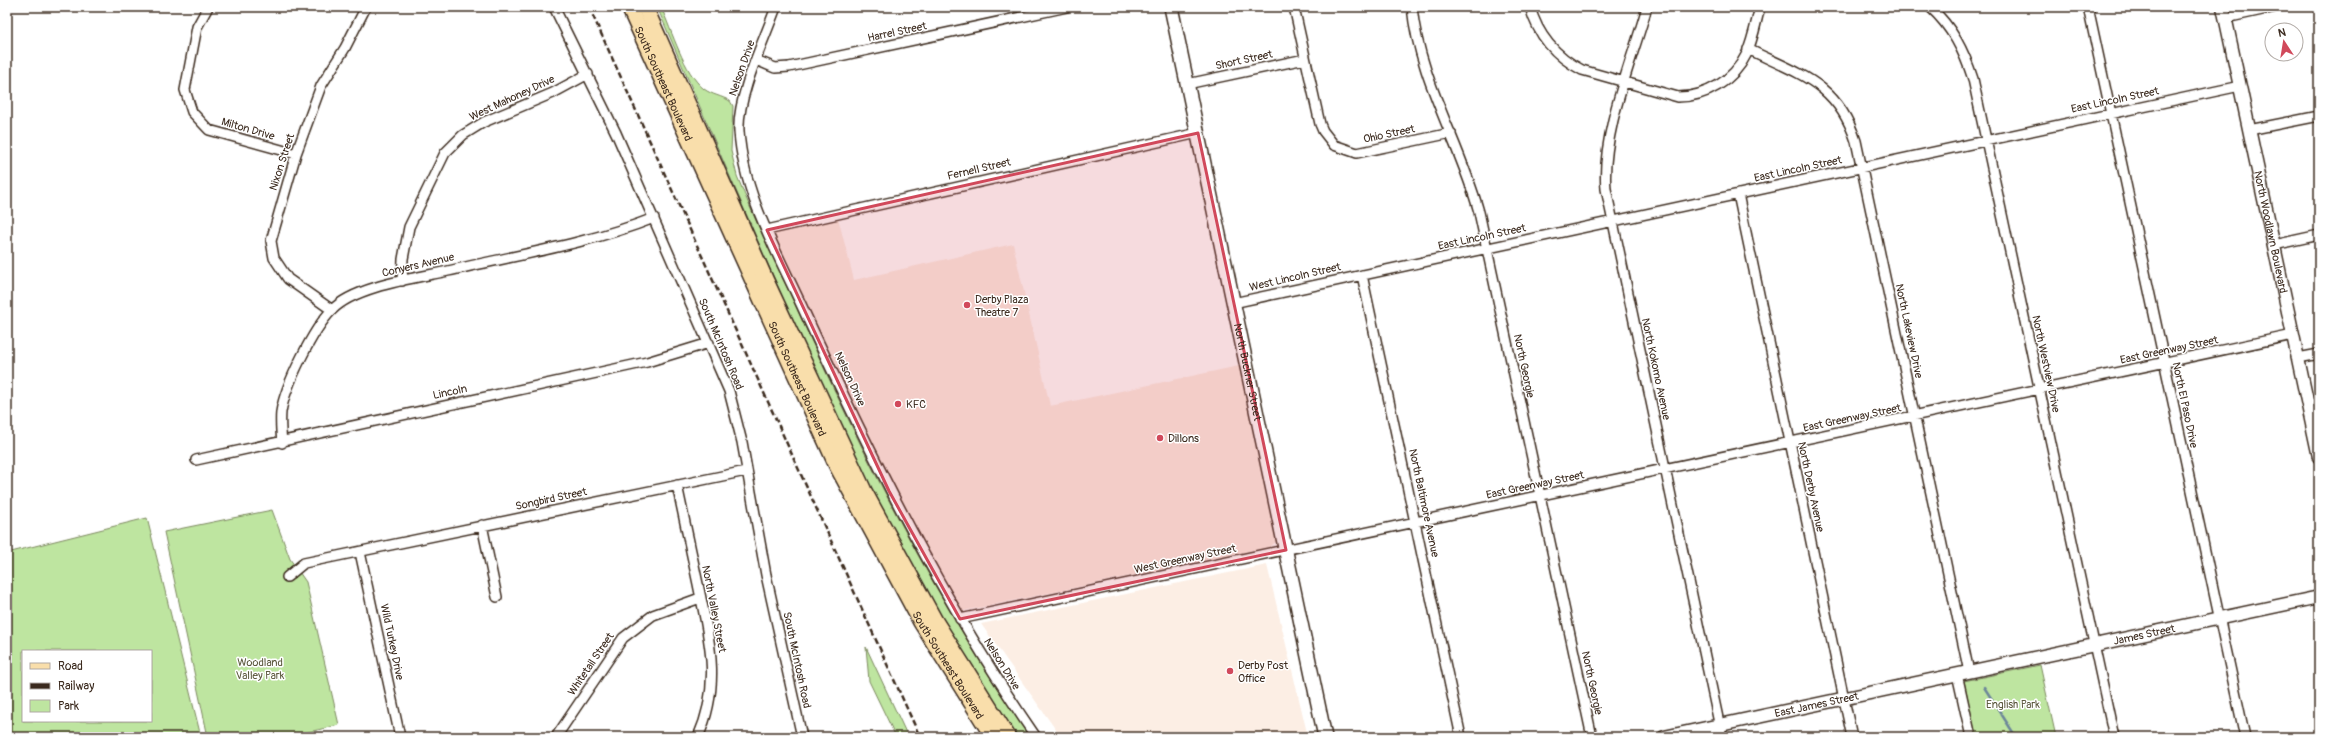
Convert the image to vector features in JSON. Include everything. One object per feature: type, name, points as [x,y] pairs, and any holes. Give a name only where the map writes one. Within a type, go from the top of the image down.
[{"type":"main road","name":"South Southeast Boulevard","points":[[629,7],[844,479],[921,622],[993,737]]},
{"type":"main road","name":"South Southeast Boulevard","points":[[645,7],[766,281],[864,491],[935,621],[1008,737]]},
{"type":"main road","name":"North Buckner Street","points":[[1171,7],[1325,737]]},
{"type":"street","name":"Milton Drive","points":[[208,7],[197,27],[185,90],[192,112],[209,130],[296,154]]},
{"type":"street","name":"Nixon Street","points":[[332,310],[288,279],[280,269],[270,241],[296,154],[321,86],[351,37],[366,7]]},
{"type":"street","name":"South McIntosh Road","points":[[554,7],[588,74],[654,218],[731,398],[766,575],[802,737]]},
{"type":"street","name":"Nelson Drive","points":[[776,7],[744,97],[739,128],[742,164],[767,230],[889,491],[960,619],[1036,737]]},
{"type":"street","name":"Harrel Street","points":[[756,60],[775,68],[788,68],[1067,7]]},
{"type":"street","points":[[1294,7],[1305,59]]},
{"type":"street","name":"North Georgie","points":[[1412,7],[1417,42],[1425,67],[1472,187],[1487,248],[1592,737]]},
{"type":"street","points":[[1530,7],[1543,37],[1559,56],[1582,70],[1674,97],[1701,94],[1712,89],[1729,76],[1740,64],[1748,49],[1760,7]]},
{"type":"street","name":"North Kokomo Avenue","points":[[1647,7],[1607,151],[1606,180],[1612,222],[1721,731]]},
{"type":"street","name":"North Westview Drive","points":[[1930,7],[1950,29],[1968,63],[1986,140],[2114,737]]},
{"type":"street","name":"North El Paso Drive","points":[[2088,7],[2244,737]]},
{"type":"street","points":[[2224,13],[2276,7]]},
{"type":"street","name":"North Woodlawn Boulevard","points":[[2224,13],[2319,457]]},
{"type":"street","name":"North Lakeview Drive","points":[[1748,49],[1813,81],[1827,91],[1842,108],[1851,126],[1862,167],[1914,416],[1963,673],[1971,737]]},
{"type":"street","name":"Short Street","points":[[1187,84],[1305,59]]},
{"type":"street","name":"Ohio Street","points":[[1305,59],[1320,124],[1326,136],[1334,145],[1357,154],[1452,133]]},
{"type":"street","name":"West Mahoney Drive","points":[[402,281],[404,253],[409,227],[445,153],[463,135],[484,122],[548,95],[588,74]]},
{"type":"street","name":"East Lincoln Street","points":[[1362,275],[2240,86]]},
{"type":"street","points":[[2249,130],[2319,116]]},
{"type":"street","name":"Fernell Street","points":[[767,230],[1198,133]]},
{"type":"street","name":"North Derby Avenue","points":[[1738,194],[1852,737]]},
{"type":"street","name":"Conyers Avenue","points":[[282,443],[280,424],[284,398],[302,358],[332,310],[365,291],[402,281],[607,235],[654,218]]},
{"type":"street","points":[[2274,245],[2319,235]]},
{"type":"street","name":"West Lincoln Street","points":[[1234,303],[1362,275]]},
{"type":"street","name":"North Baltimore Avenue","points":[[1362,275],[1461,737]]},
{"type":"street","name":"East Greenway Street","points":[[1416,522],[2293,335]]},
{"type":"street","name":"Lincoln","points":[[196,460],[282,443],[647,362],[708,343]]},
{"type":"street","points":[[2298,358],[2319,354]]},
{"type":"street","name":"Songbird Street","points":[[287,577],[304,563],[746,471]]},
{"type":"street","name":"North Valley Street","points":[[677,485],[713,666],[708,705],[698,737]]},
{"type":"street","name":"West Greenway Street","points":[[960,619],[1416,522]]},
{"type":"street","points":[[482,526],[497,597]]},
{"type":"street","name":"Wild Turkey Drive","points":[[360,552],[400,737]]},
{"type":"street","name":"James Street","points":[[1963,673],[2319,597]]},
{"type":"street","name":"Whitetail Street","points":[[556,737],[623,638],[653,615],[700,598]]},
{"type":"street","name":"East James Street","points":[[1664,737],[1721,731],[1844,698],[1963,673]]},
{"type":"highlighted area","points":[[1198,133],[1286,550],[960,619],[889,491],[767,230]]},
{"type":"shaded area","points":[[837,214],[854,280],[1013,244],[1050,406],[1239,366],[1276,542],[1269,547],[963,611],[869,448],[767,230]]},
{"type":"shaded area","points":[[1267,565],[1308,737],[1061,737],[981,624]]},
{"type":"green space","points":[[657,7],[661,7],[679,51],[690,73],[704,89],[730,101],[733,106],[731,151],[737,176],[822,365],[876,475],[933,582],[964,635],[1030,737],[1018,737],[987,692],[957,645],[930,598],[878,502],[807,353]]},
{"type":"green space","name":"Woodland Valley Park","points":[[272,510],[290,559],[306,582],[339,725],[287,737],[208,737],[164,532]]},
{"type":"green space","points":[[147,518],[201,737],[7,737],[7,553]]},
{"type":"green space","points":[[866,647],[908,737],[896,737],[869,681]]},
{"type":"green space","name":"English Park","points":[[2040,665],[2056,737],[1976,737],[1964,681]]},
{"type":"waterway","points":[[1984,687],[2016,737]]},
{"type":"railway","points":[[589,7],[920,737]]},
{"type":"place","name":"Derby Plaza Theatre 7","points":[[967,305]]},
{"type":"place","name":"KFC","points":[[898,404]]},
{"type":"place","name":"Dillons","points":[[1160,438]]},
{"type":"place","name":"Derby Post Office","points":[[1230,671]]}]
